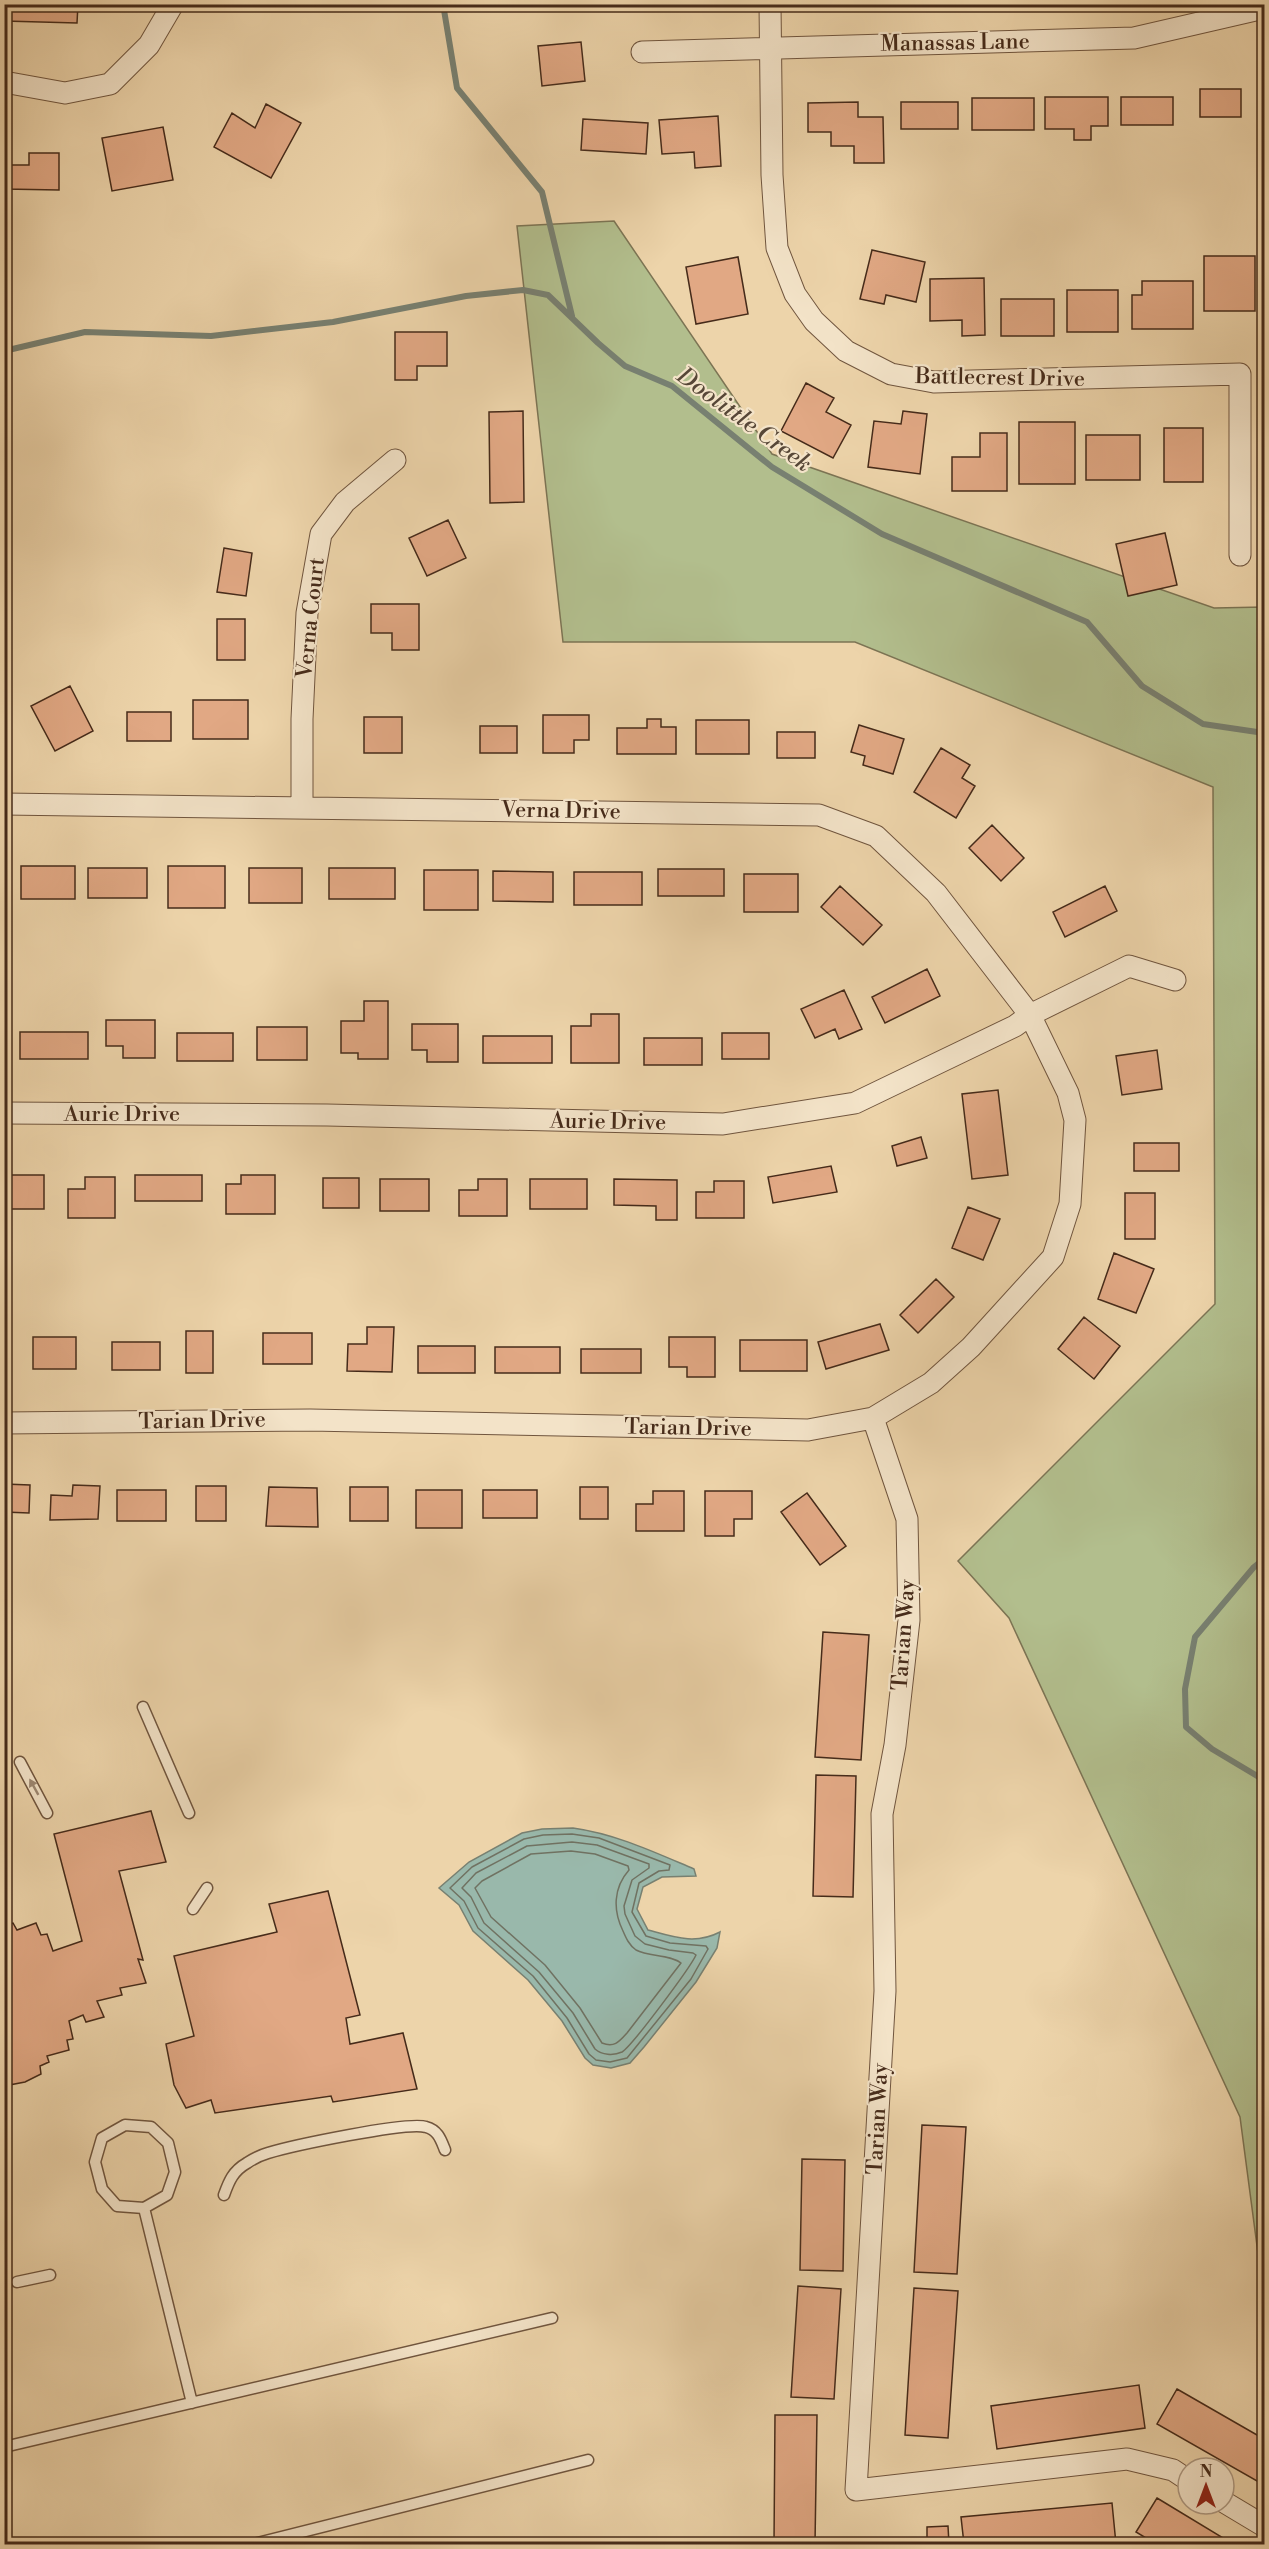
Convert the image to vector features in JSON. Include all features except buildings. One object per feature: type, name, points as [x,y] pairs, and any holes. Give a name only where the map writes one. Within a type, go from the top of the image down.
[{"type":"street","points":[[4,82],[65,93],[110,84],[149,45],[173,4]]},
{"type":"street","name":"Battlecrest Drive","points":[[770,4],[772,175],[777,248],[795,294],[814,321],[846,351],[891,374],[933,382],[1240,374],[1240,555]]},
{"type":"street","name":"Manassas Lane","points":[[642,52],[1134,38],[1234,10],[1264,8]]},
{"type":"street","name":"Verna Court","points":[[302,808],[302,719],[307,613],[321,534],[345,502],[395,460]]},
{"type":"street","name":"Verna Drive","points":[[4,804],[819,815],[876,836],[936,893],[1030,1015]]},
{"type":"street","name":"Aurie Drive","points":[[4,1113],[339,1116],[723,1124],[855,1102],[1015,1026],[1030,1015],[1129,966],[1175,980]]},
{"type":"street","name":"Tarian Drive","points":[[4,1423],[310,1419],[808,1430],[873,1418],[931,1383],[963,1355],[1053,1257],[1070,1204],[1075,1120],[1068,1093],[1030,1015]]},
{"type":"street","name":"Tarian Way","points":[[873,1418],[908,1519],[909,1620],[895,1745],[882,1814],[885,1991],[856,2490],[1127,2459],[1176,2472]]},
{"type":"street","points":[[1236,2509],[1264,2526]]},
{"type":"lane","points":[[143,1707],[189,1814]]},
{"type":"lane","points":[[20,1762],[47,1812]]},
{"type":"lane","points":[[193,1909],[207,1888]]},
{"type":"lane","points":[[125,2124],[152,2127],[168,2143],[175,2172],[167,2195],[144,2208],[117,2206],[102,2189],[95,2162],[102,2138],[125,2124]]},
{"type":"lane","points":[[224,2195],[230,2176],[246,2163],[266,2153],[416,2125],[428,2127],[438,2134],[445,2150]]},
{"type":"lane","points":[[144,2208],[192,2403]]},
{"type":"lane","points":[[17,2283],[50,2275]]},
{"type":"lane","points":[[4,2447],[552,2318]]},
{"type":"lane","points":[[254,2544],[588,2460]]},
{"type":"green space","points":[[614,221],[772,454],[1214,608],[1264,607],[1264,2299],[1240,2117],[1009,1618],[958,1561],[1215,1304],[1213,787],[855,642],[563,642],[517,226]]},
{"type":"water","points":[[573,1828],[620,1839],[694,1869],[696,1876],[662,1877],[643,1887],[637,1909],[648,1930],[684,1939],[702,1938],[720,1932],[717,1948],[696,1982],[644,2047],[630,2063],[611,2068],[593,2065],[585,2058],[562,2021],[528,1980],[473,1931],[459,1905],[439,1888],[469,1862],[522,1833],[542,1829]]},
{"type":"waterway","name":"Doolittle Creek","points":[[443,4],[457,88],[542,192],[572,316]]},
{"type":"waterway","name":"Doolittle Creek","points":[[4,351],[85,332],[211,336],[333,322],[466,296],[523,290],[548,295],[625,366],[672,386],[772,467],[882,534],[1087,622],[1142,686],[1203,724],[1264,733]]},
{"type":"waterway","name":"Doolittle Creek","points":[[1264,1559],[1254,1567],[1195,1637],[1185,1689],[1186,1727],[1212,1749],[1264,1780]]}]
